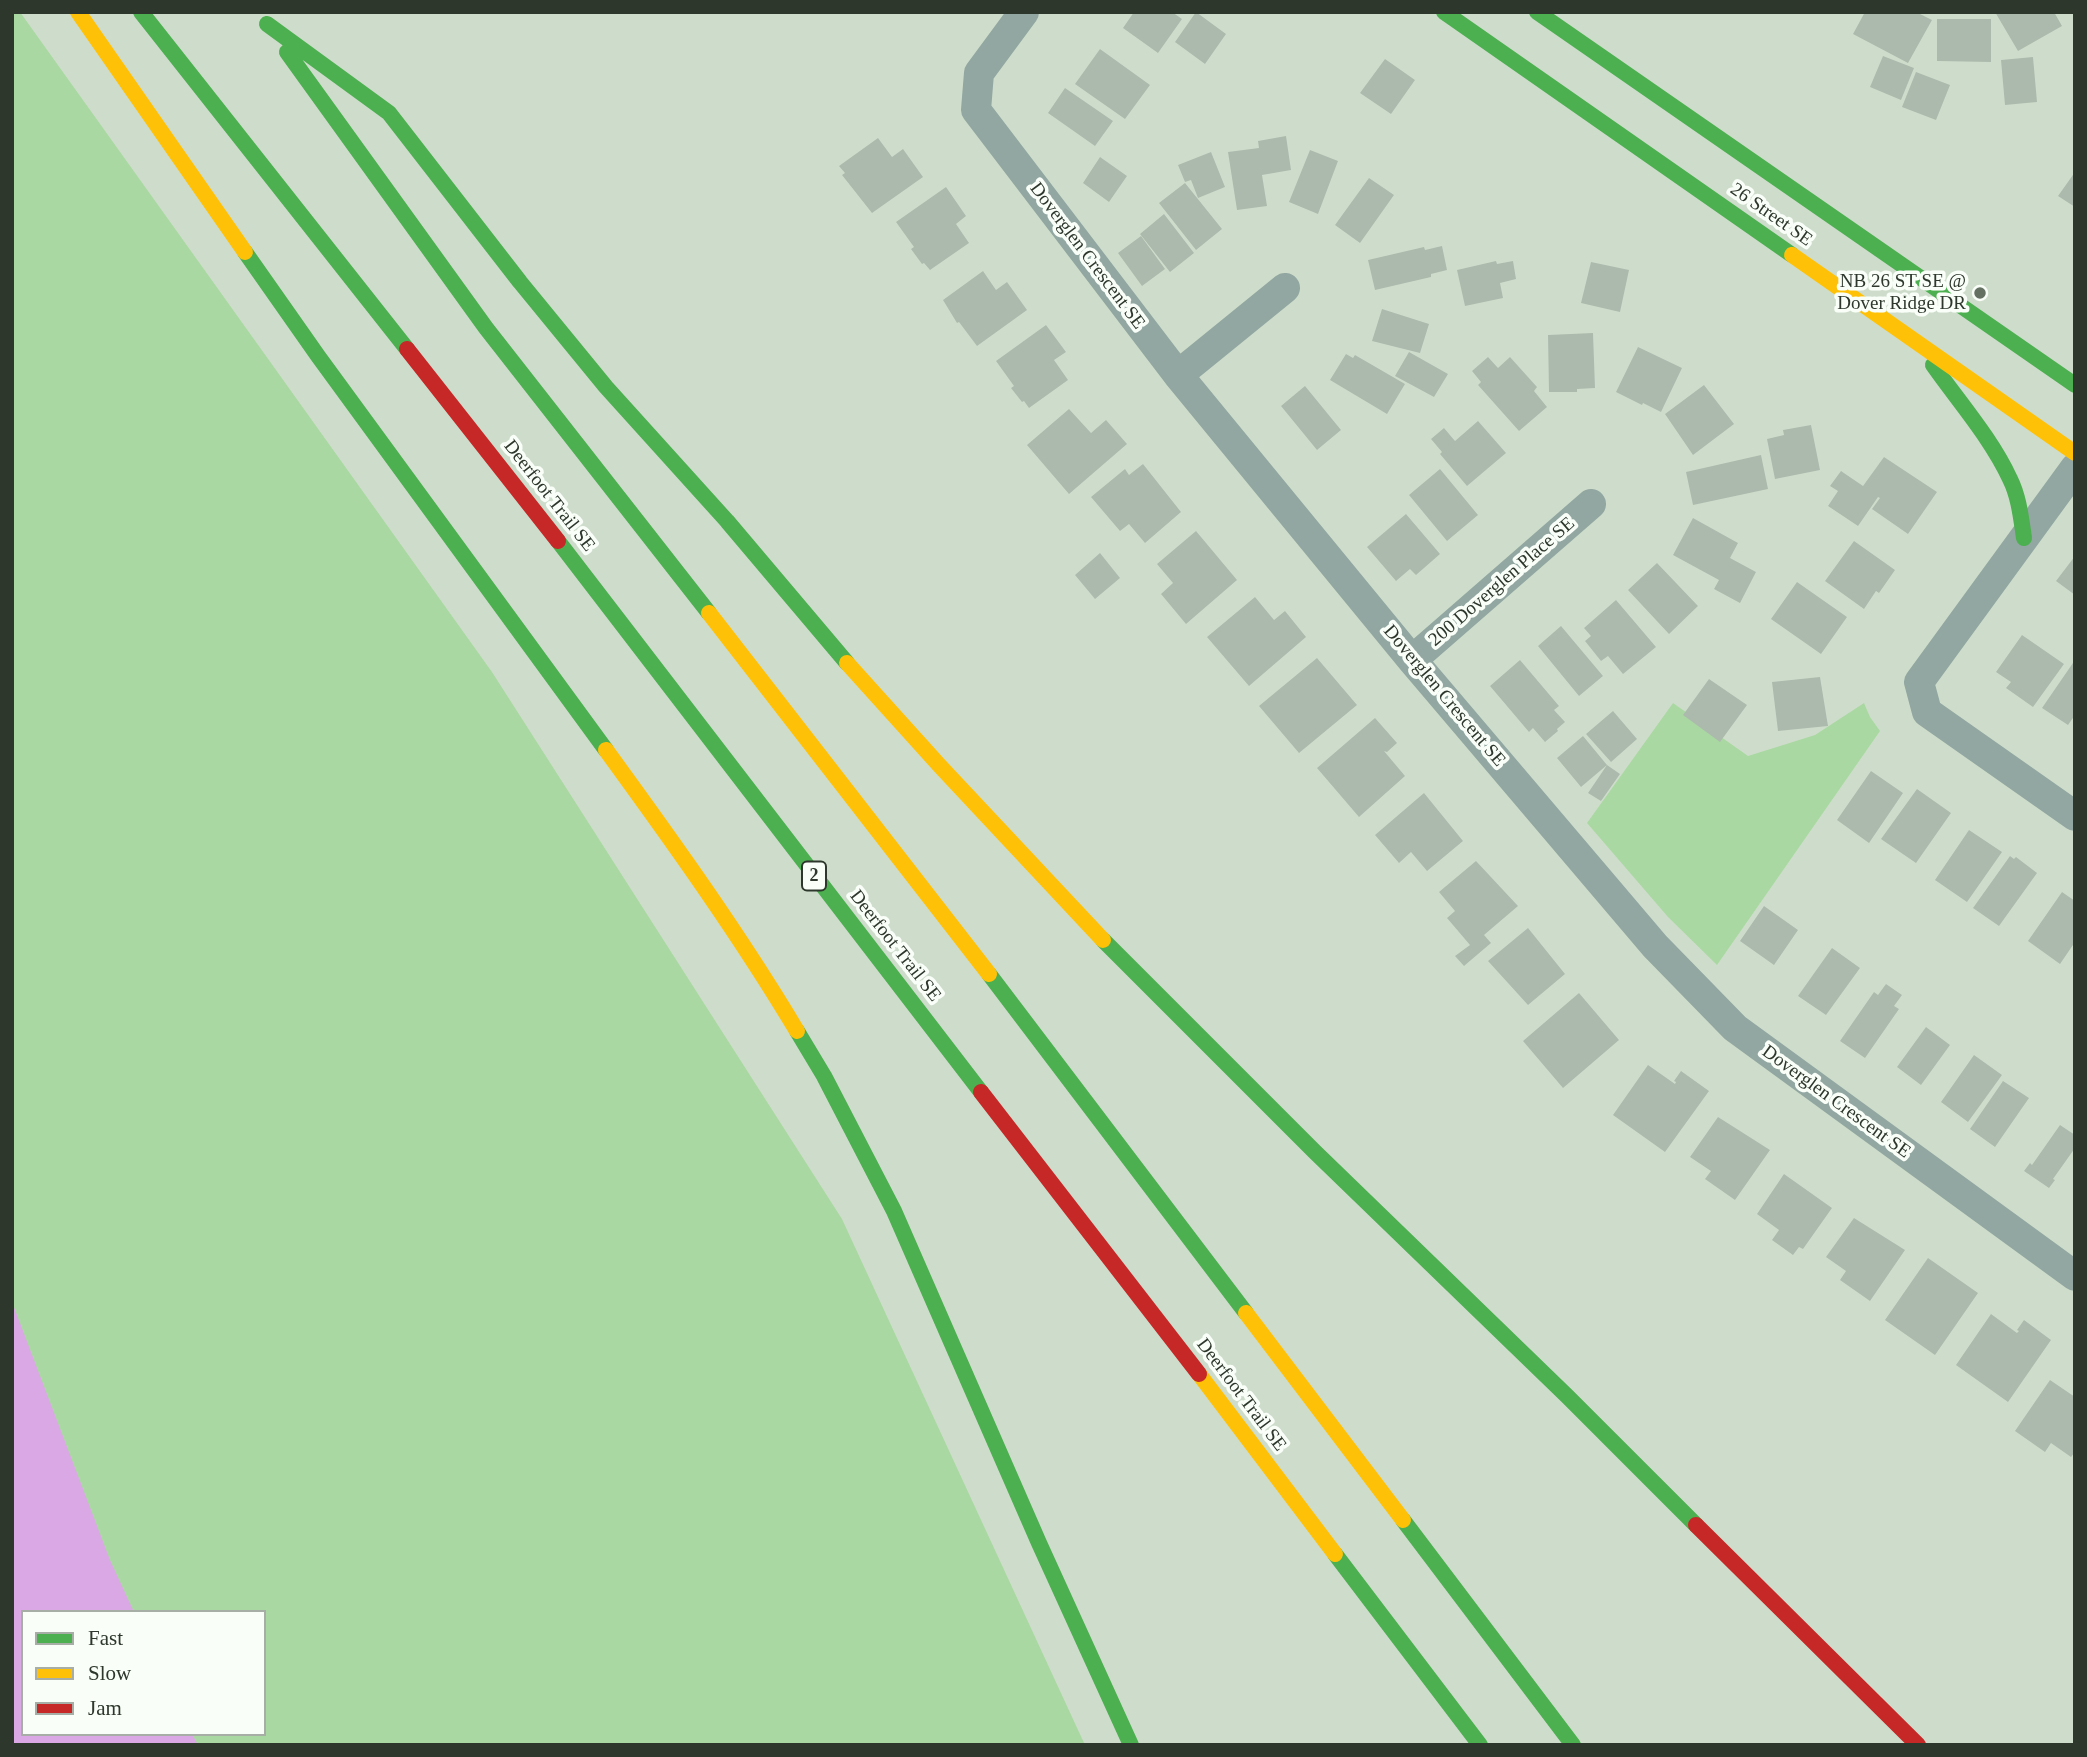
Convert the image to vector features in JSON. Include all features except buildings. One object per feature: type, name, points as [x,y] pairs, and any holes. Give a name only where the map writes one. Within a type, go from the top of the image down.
[{"type":"main road","points":[[78,12],[318,356],[661,825],[784,1010],[824,1076],[894,1211],[1130,1745]]},
{"type":"main road","name":"Deerfoot Trail SE","points":[[141,12],[496,461],[1221,1403],[1480,1745]]},
{"type":"main road","name":"26 Street SE","points":[[1444,12],[2075,453]]},
{"type":"main road","name":"26 Street SE","points":[[1537,12],[2075,385]]},
{"type":"main road","points":[[263,18],[486,328],[962,938],[1573,1745]]},
{"type":"main road","points":[[263,18],[389,113],[520,282],[606,387],[727,521],[833,647],[1077,914],[1918,1745]]},
{"type":"main road","points":[[1918,344],[2011,481],[2024,538]]},
{"type":"street","name":"Doverglen Crescent SE","points":[[1024,12],[979,74],[976,110],[1178,375],[1412,660],[1655,946],[1735,1028],[2075,1276]]},
{"type":"street","points":[[1178,375],[1285,288]]},
{"type":"street","points":[[2075,468],[1919,682],[1927,712],[2075,816]]},
{"type":"street","name":"200 Doverglen Place SE","points":[[1412,660],[1591,503]]},
{"type":"green space","points":[[12,12],[20,12],[492,672],[842,1219],[1085,1745],[169,1745],[165,1736],[266,1736],[266,1610],[100,1610],[12,1391]]},
{"type":"green space","points":[[1673,703],[1748,756],[1815,735],[1864,703],[1880,731],[1717,965],[1668,917],[1587,823]]},
{"type":"shaded area","points":[[12,1302],[110,1560],[133,1610],[21,1610],[21,1736],[193,1736],[198,1745],[12,1745]]},
{"type":"traffic: fast","points":[[141,12],[407,349]]},
{"type":"traffic: fast","points":[[1444,12],[1792,255]]},
{"type":"traffic: fast","points":[[1537,12],[2075,385]]},
{"type":"traffic: fast","points":[[267,24],[389,113],[520,282],[606,387],[727,521],[847,663]]},
{"type":"traffic: fast","points":[[287,52],[486,328],[709,613]]},
{"type":"traffic: fast","points":[[245,252],[606,750]]},
{"type":"traffic: fast","points":[[1933,365],[1984,435],[2010,479],[2016,493],[2024,538]]},
{"type":"traffic: fast","points":[[558,541],[981,1092]]},
{"type":"traffic: fast","points":[[1103,940],[1696,1525]]},
{"type":"traffic: fast","points":[[989,974],[1246,1313]]},
{"type":"traffic: fast","points":[[797,1031],[824,1076],[894,1211],[1039,1543],[1131,1745]]},
{"type":"traffic: fast","points":[[1403,1520],[1573,1745]]},
{"type":"traffic: fast","points":[[1335,1554],[1480,1745]]},
{"type":"traffic: slow","points":[[78,12],[245,252]]},
{"type":"traffic: slow","points":[[1792,255],[2075,453]]},
{"type":"traffic: slow","points":[[709,613],[989,974]]},
{"type":"traffic: slow","points":[[847,663],[1103,940]]},
{"type":"traffic: slow","points":[[606,750],[729,924],[797,1031]]},
{"type":"traffic: slow","points":[[1246,1313],[1403,1520]]},
{"type":"traffic: slow","points":[[1199,1374],[1335,1554]]},
{"type":"traffic: jam","points":[[407,349],[558,541]]},
{"type":"traffic: jam","points":[[981,1092],[1199,1374]]},
{"type":"traffic: jam","points":[[1696,1525],[1918,1745]]},
{"type":"place","name":"NB 26 ST SE @ Dover Ridge DR","points":[[1980,293]]}]
